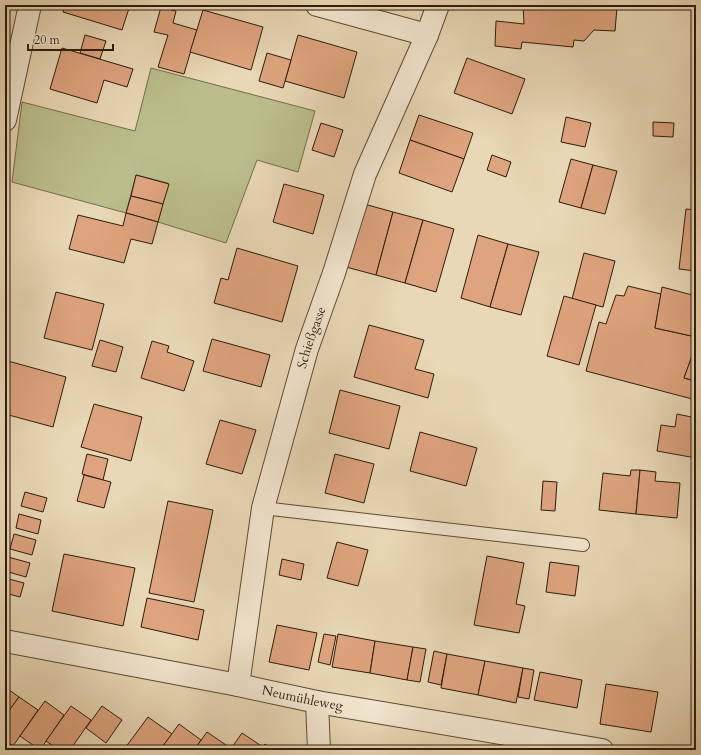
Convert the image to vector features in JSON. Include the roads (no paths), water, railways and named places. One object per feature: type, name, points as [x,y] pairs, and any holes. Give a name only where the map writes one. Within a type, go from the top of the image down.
[{"type":"street","points":[[5,120],[30,5]]},
{"type":"street","points":[[317,5],[427,35]]},
{"type":"street","name":"Schießgasse","points":[[238,685],[263,508],[308,349],[334,274],[365,174],[427,35],[438,5]]},
{"type":"street","name":"Neumühleweg","points":[[5,641],[238,685],[317,702],[602,750]]},
{"type":"street","points":[[317,702],[319,750]]},
{"type":"lane","points":[[263,508],[583,545]]}]
